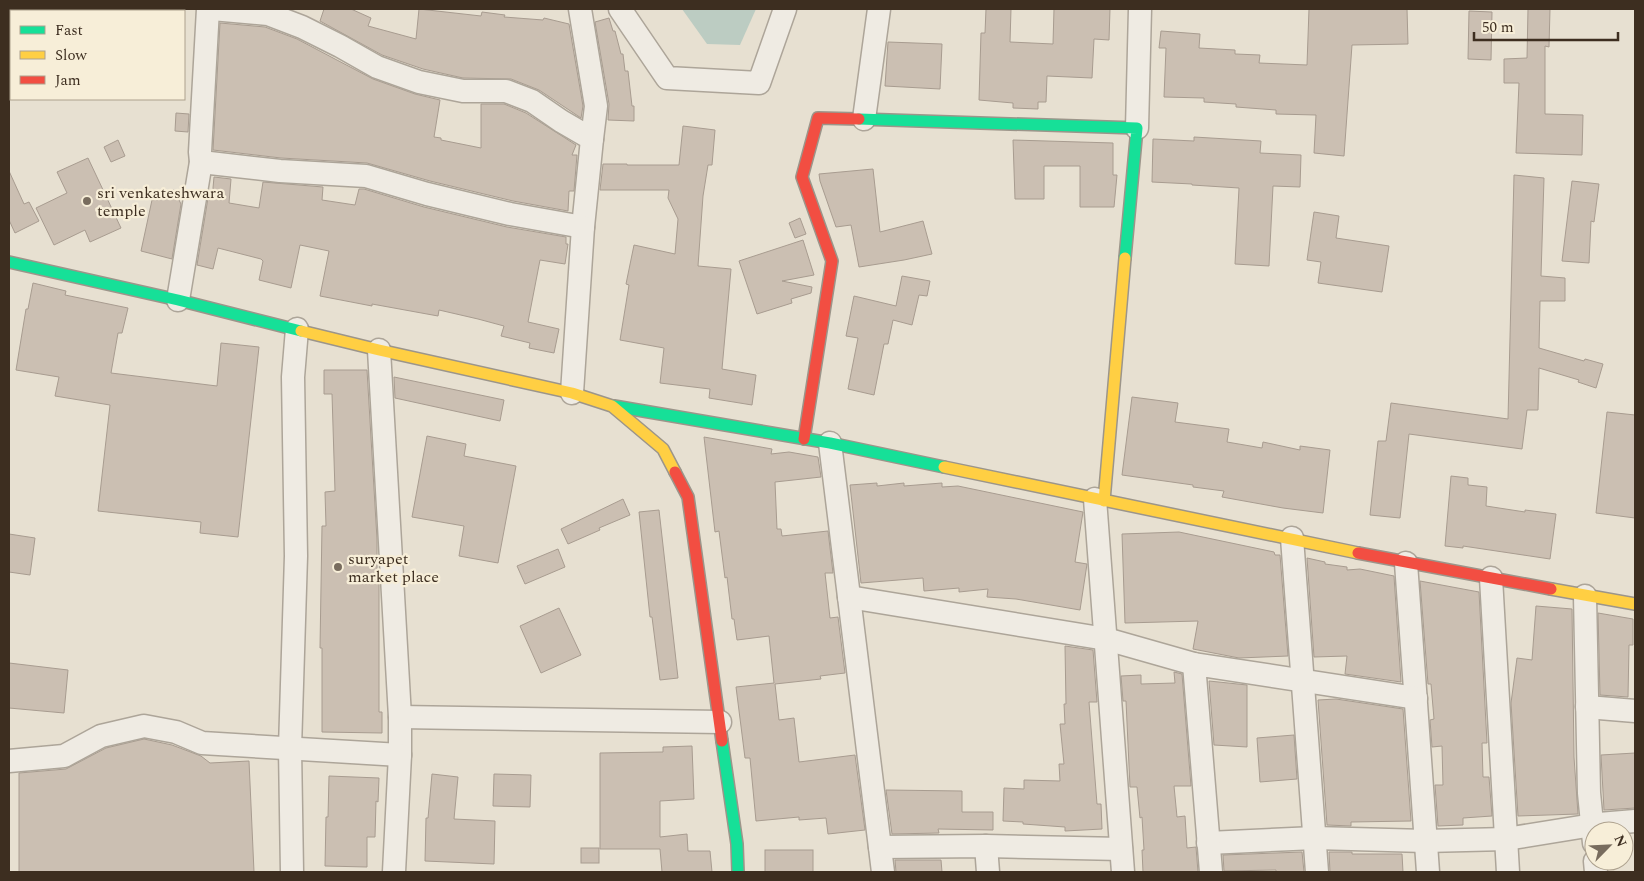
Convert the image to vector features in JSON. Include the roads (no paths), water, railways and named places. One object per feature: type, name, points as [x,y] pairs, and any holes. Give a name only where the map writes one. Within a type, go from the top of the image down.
[{"type":"street","points":[[178,300],[201,162],[208,9]]},
{"type":"street","points":[[212,9],[268,14],[302,26],[377,67],[419,82],[463,91],[506,91],[532,101],[561,121],[592,138]]},
{"type":"street","points":[[572,393],[583,227],[596,106],[580,9]]},
{"type":"street","points":[[620,9],[667,78],[759,83],[785,9]]},
{"type":"street","points":[[864,119],[879,9]]},
{"type":"street","points":[[1123,872],[1106,639],[1100,500],[1138,128],[1140,9]]},
{"type":"street","points":[[804,439],[832,261],[802,177],[818,118],[1138,128]]},
{"type":"street","points":[[201,162],[280,171],[366,176],[427,194],[510,214],[583,227]]},
{"type":"street","points":[[9,262],[178,300],[379,350],[572,393],[612,406],[830,443],[1406,563],[1635,604]]},
{"type":"street","points":[[292,872],[290,748],[296,556],[293,377],[297,329]]},
{"type":"street","points":[[379,350],[400,717],[394,872]]},
{"type":"street","points":[[612,406],[663,449],[688,497],[737,844],[738,872]]},
{"type":"street","points":[[830,443],[883,872]]},
{"type":"street","points":[[1292,538],[1317,872]]},
{"type":"street","points":[[1406,563],[1428,872]]},
{"type":"street","points":[[1491,578],[1508,872]]},
{"type":"street","points":[[1585,596],[1589,793],[1592,821]]},
{"type":"street","points":[[849,597],[1106,639],[1194,664],[1416,698]]},
{"type":"street","points":[[1194,664],[1210,872]]},
{"type":"street","points":[[1587,708],[1635,711]]},
{"type":"street","points":[[400,717],[720,722]]},
{"type":"street","points":[[9,761],[64,756],[102,736],[144,726],[176,732],[202,743],[400,755]]},
{"type":"street","points":[[1208,843],[1315,838],[1425,841],[1584,835]]},
{"type":"street","points":[[880,847],[986,846],[1121,849]]},
{"type":"street","points":[[986,846],[988,872]]},
{"type":"place","name":"sri venkateshwara temple","points":[[87,201]]},
{"type":"place","name":"suryapet market place","points":[[338,567]]}]
